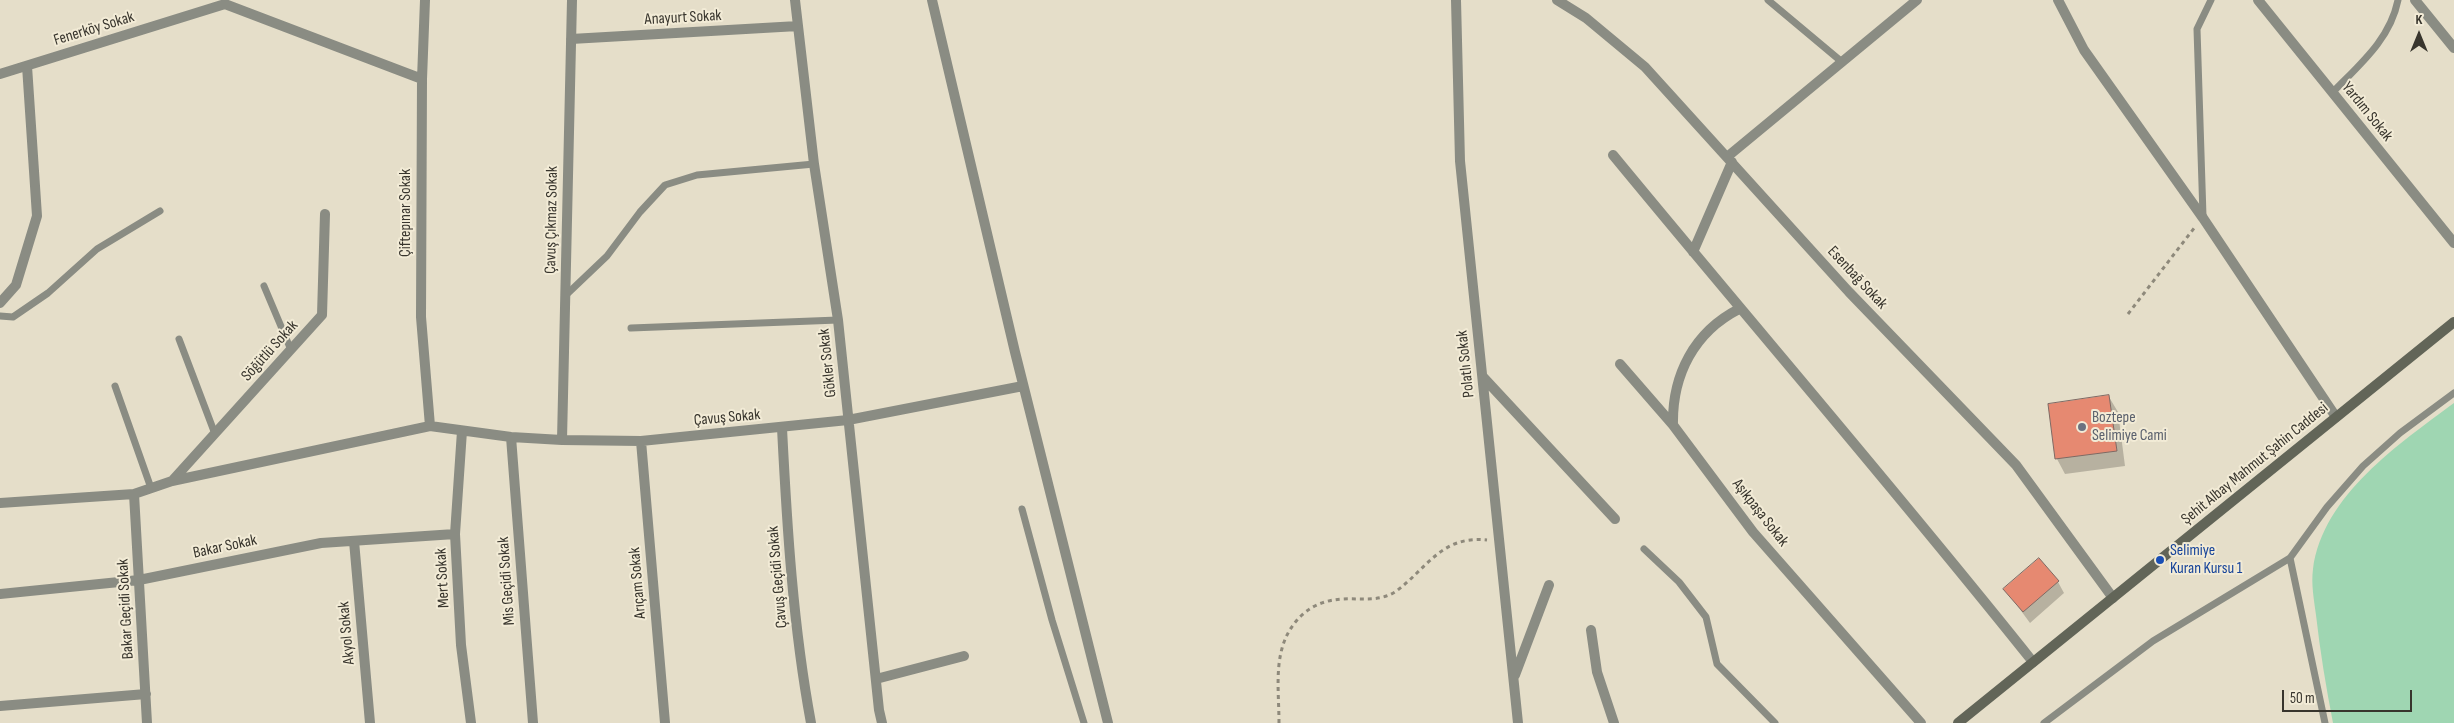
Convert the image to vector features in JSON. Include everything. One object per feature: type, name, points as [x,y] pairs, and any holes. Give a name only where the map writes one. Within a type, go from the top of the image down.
[{"type":"street","name":"Çiftepınar Sokak","points":[[425,0],[422,79],[421,317],[430,426]]},
{"type":"street","name":"Çavuş Çıkmaz Sokak","points":[[562,440],[572,0]]},
{"type":"street","name":"Gökler Sokak","points":[[795,0],[814,164],[838,320],[882,723]]},
{"type":"street","points":[[932,0],[1023,386],[1108,723]]},
{"type":"street","name":"Polatlı Sokak","points":[[1456,0],[1460,161],[1518,723]]},
{"type":"street","name":"Esenbağ Sokak","points":[[1557,0],[1586,18],[1645,67],[1849,292],[2016,465],[2113,598]]},
{"type":"street","points":[[1693,252],[1729,160],[1917,0]]},
{"type":"street","points":[[2058,0],[2084,50],[2203,218],[2336,417]]},
{"type":"street","name":"Yardım Sokak","points":[[2258,0],[2454,243]]},
{"type":"street","points":[[2415,0],[2454,48]]},
{"type":"street","name":"Fenerköy Sokak","points":[[0,74],[225,4],[422,79]]},
{"type":"street","name":"Anayurt Sokak","points":[[571,39],[798,26]]},
{"type":"street","points":[[0,303],[16,285],[37,216],[27,66]]},
{"type":"street","points":[[1613,155],[1739,309],[1877,469],[2033,662]]},
{"type":"street","name":"Söğütlü Sokak","points":[[172,481],[322,315],[324,214]]},
{"type":"street","points":[[1673,425],[1677,388],[1692,349],[1713,326],[1739,309]]},
{"type":"street","name":"Şehit Albay Mahmut Şahin Caddesi","points":[[1958,723],[2454,322]]},
{"type":"street","name":"Aşıkpaşa Sokak","points":[[1620,364],[1673,425],[1753,532],[1921,723]]},
{"type":"street","points":[[1483,376],[1615,518]]},
{"type":"street","name":"Çavuş Sokak","points":[[430,426],[511,437],[641,441],[848,420],[1023,386]]},
{"type":"street","name":"Söğütlü Sokak","points":[[0,503],[134,494],[172,481],[430,426]]},
{"type":"street","name":"Çavuş Geçidi Sokak","points":[[782,428],[790,563],[803,677],[811,723]]},
{"type":"street","name":"Mert Sokak","points":[[462,431],[456,534],[461,645],[471,723]]},
{"type":"street","name":"Mis Geçidi Sokak","points":[[511,437],[533,723]]},
{"type":"street","name":"Arıçam Sokak","points":[[641,441],[665,723]]},
{"type":"street","name":"Bakar Geçidi Sokak","points":[[134,494],[147,723]]},
{"type":"street","name":"Bakar Sokak","points":[[0,594],[139,580],[321,543],[456,534]]},
{"type":"street","name":"Akyol Sokak","points":[[354,541],[370,723]]},
{"type":"street","points":[[1514,677],[1549,585]]},
{"type":"street","points":[[1591,630],[1597,672],[1614,723]]},
{"type":"street","points":[[876,679],[964,656]]},
{"type":"street","points":[[0,706],[146,694]]},
{"type":"lane","points":[[1768,0],[1842,62]]},
{"type":"lane","points":[[2203,218],[2197,29],[2211,0]]},
{"type":"lane","points":[[2332,93],[2383,38],[2391,25],[2398,0]]},
{"type":"lane","points":[[566,296],[607,256],[640,212],[665,185],[697,174],[814,164]]},
{"type":"lane","points":[[0,316],[13,317],[48,293],[97,249],[160,211]]},
{"type":"lane","points":[[264,286],[291,350]]},
{"type":"lane","points":[[632,328],[838,320]]},
{"type":"lane","points":[[179,339],[215,434]]},
{"type":"lane","points":[[115,386],[151,488]]},
{"type":"lane","points":[[2044,723],[2153,641],[2290,558],[2327,507],[2364,466],[2400,433],[2454,393]]},
{"type":"lane","points":[[1022,509],[1052,620],[1084,723]]},
{"type":"lane","points":[[1644,549],[1679,582],[1706,617],[1717,664],[1775,723]]},
{"type":"lane","points":[[2290,558],[2325,723]]},
{"type":"path","points":[[2128,314],[2203,218]]},
{"type":"path","points":[[1279,723],[1278,675],[1280,651],[1286,635],[1312,607],[1329,600],[1386,596],[1400,588],[1421,567],[1454,543],[1476,539],[1499,544]]},
{"type":"green space","points":[[2454,403],[2454,723],[2333,723],[2321,656],[2312,575],[2320,542],[2332,518],[2348,495],[2367,474],[2410,436]]},
{"type":"building","name":"Boztepe Selimiye Cami","points":[[2109,395],[2117,451],[2055,459],[2048,404]]},
{"type":"building","points":[[2039,558],[2059,581],[2023,612],[2003,589]]},
{"type":"place","name":"Boztepe Selimiye Cami","points":[[2082,427]]},
{"type":"place","name":"Selimiye Kuran Kursu 1","points":[[2160,560]]}]
